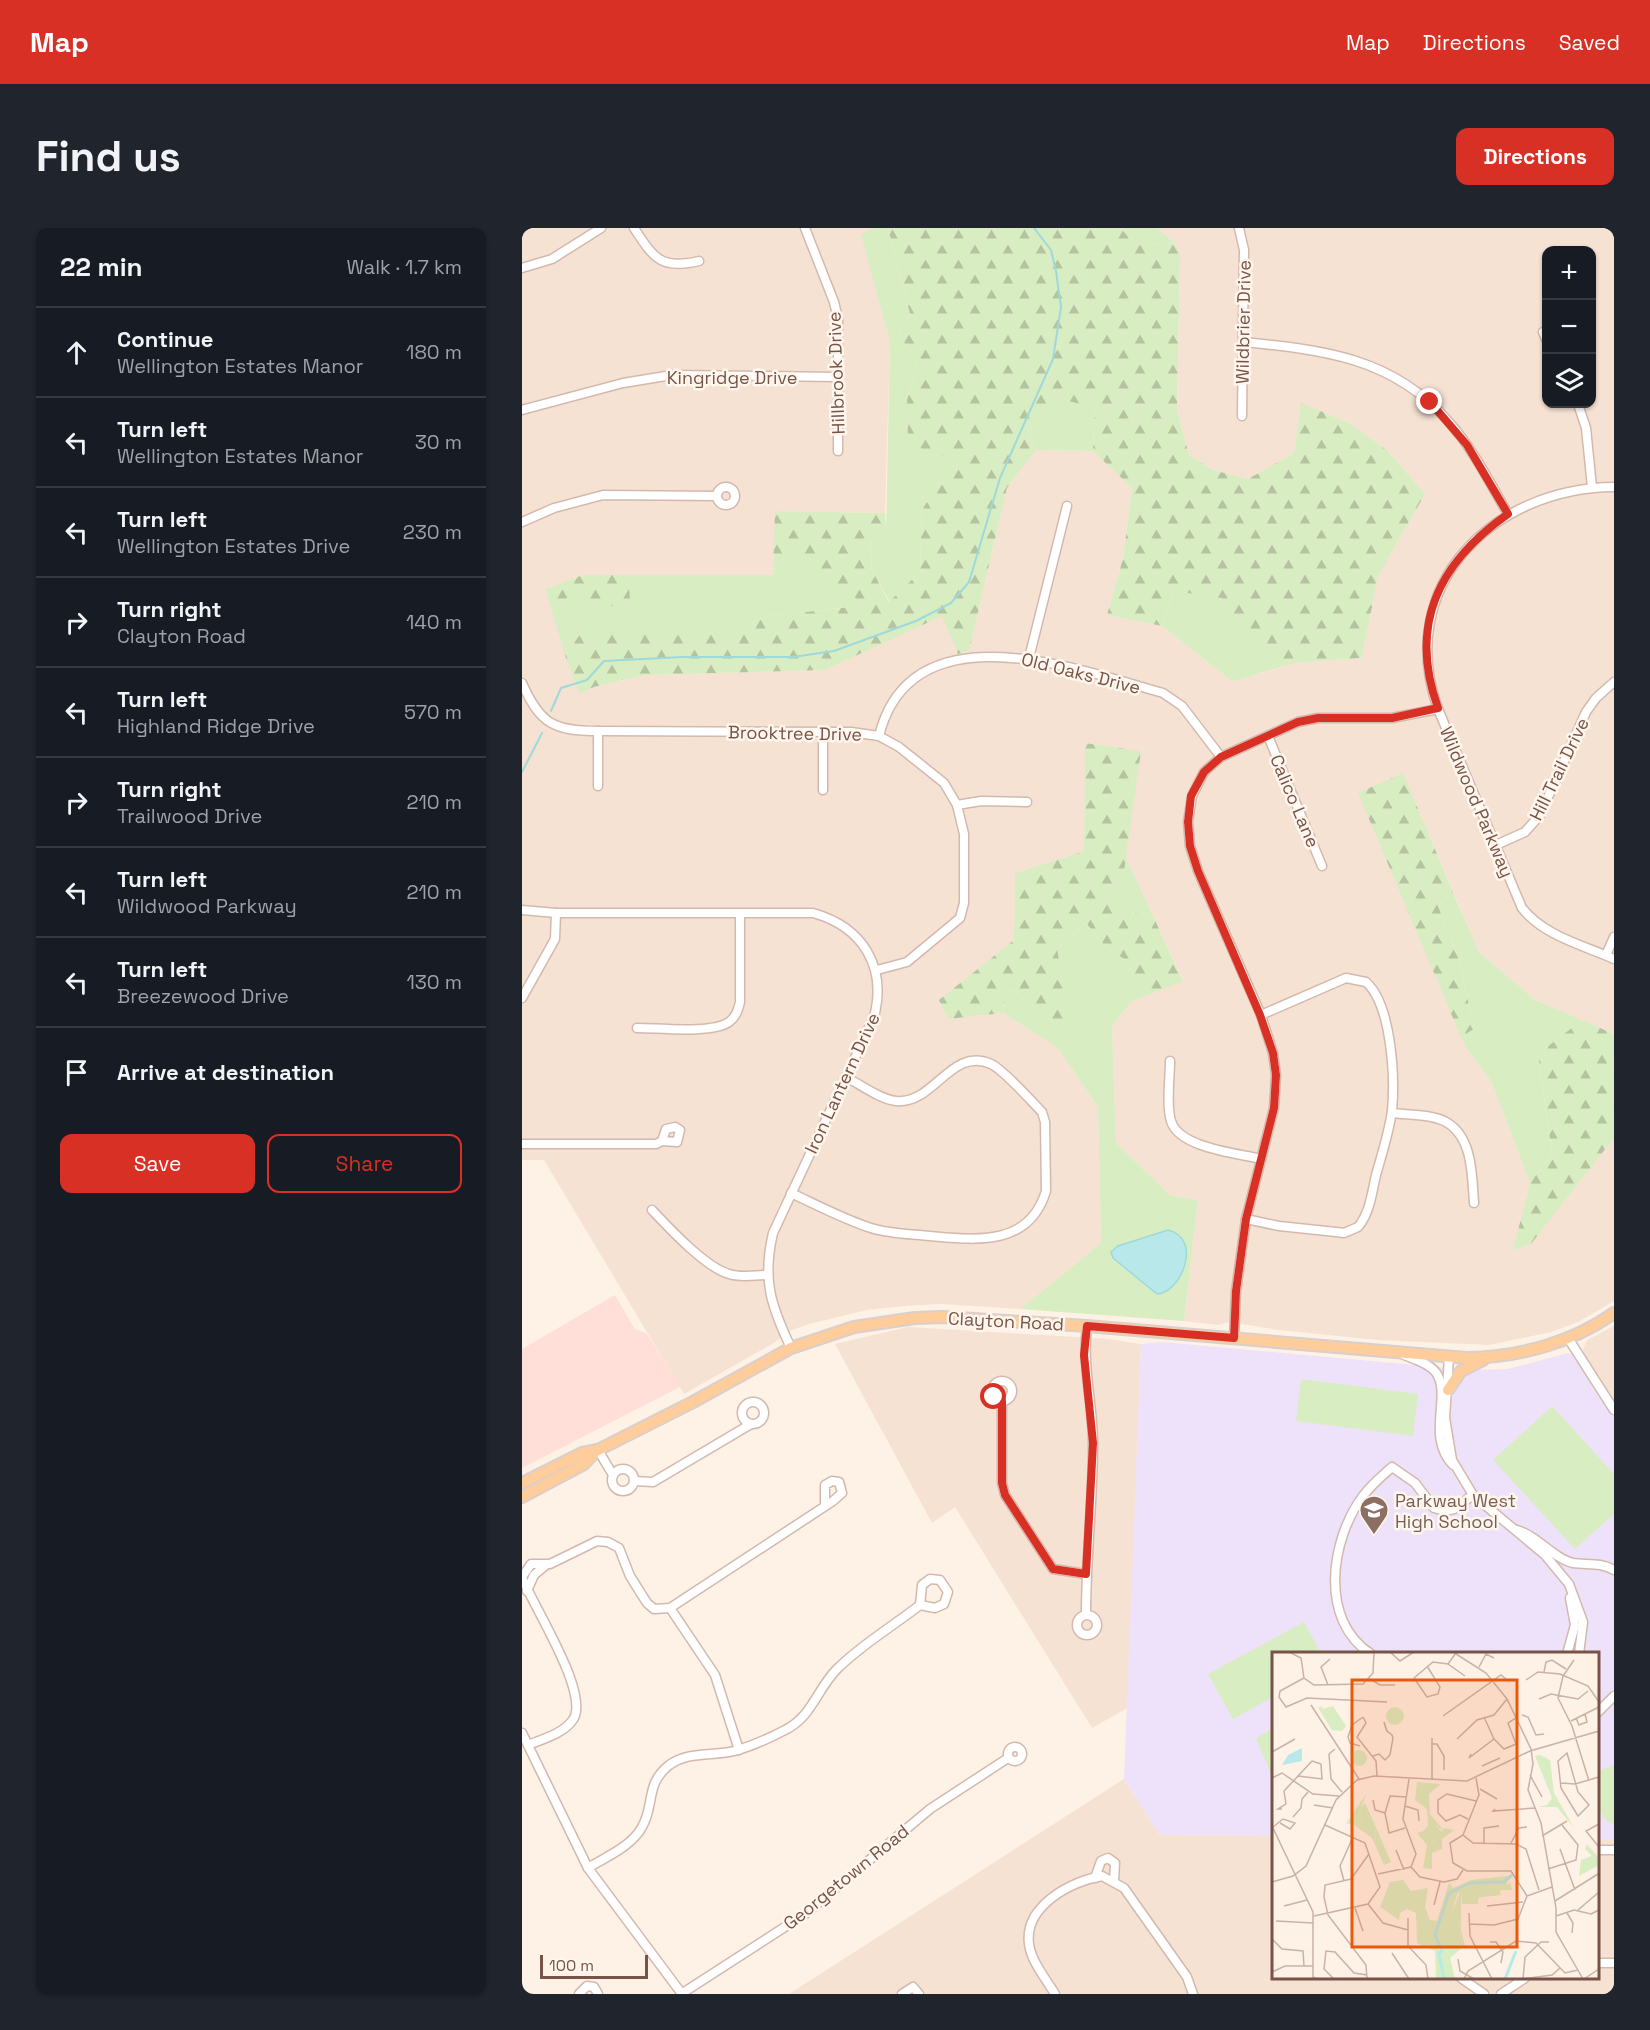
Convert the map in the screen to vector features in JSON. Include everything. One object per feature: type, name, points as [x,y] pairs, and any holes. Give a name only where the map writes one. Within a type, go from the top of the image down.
[{"type":"main road","name":"Clayton Road","points":[[522,1483],[582,1453],[598,1450],[693,1402],[791,1348],[854,1327],[915,1318],[942,1317],[1087,1326],[1449,1357],[1489,1358],[1529,1350],[1568,1338],[1614,1313]]},
{"type":"main road","points":[[1448,1390],[1461,1371],[1489,1358]]},
{"type":"main road","name":"Clayton Road","points":[[522,1497],[584,1464],[598,1450]]},
{"type":"street","points":[[522,268],[552,259],[601,228]]},
{"type":"street","points":[[634,228],[651,254],[663,262],[683,265],[699,261]]},
{"type":"street","name":"Hillbrook Drive","points":[[805,228],[836,309],[838,451]]},
{"type":"street","name":"Wildbrier Drive","points":[[1239,228],[1244,250],[1242,416]]},
{"type":"street","points":[[1243,342],[1328,352],[1358,360],[1410,386],[1450,422],[1467,445],[1508,514]]},
{"type":"street","name":"Kingridge Drive","points":[[522,410],[623,383],[672,375],[838,377]]},
{"type":"street","points":[[1579,408],[1586,428],[1592,487]]},
{"type":"street","name":"Wildwood Parkway","points":[[1610,957],[1557,934],[1529,916],[1517,898],[1431,690],[1426,647],[1428,626],[1439,589],[1448,571],[1461,554],[1488,528],[1508,514],[1546,498],[1592,487],[1614,487]]},
{"type":"street","points":[[522,522],[554,508],[603,495],[717,496]]},
{"type":"street","points":[[1029,657],[1067,506]]},
{"type":"street","name":"Old Oaks Drive","points":[[879,736],[882,722],[897,693],[923,672],[959,660],[1001,655],[1029,657],[1163,693],[1182,706],[1221,757]]},
{"type":"street","name":"Hill Trail Drive","points":[[1496,845],[1525,832],[1540,815],[1586,711],[1596,698],[1614,682]]},
{"type":"street","name":"Brooktree Drive","points":[[522,683],[540,716],[560,729],[851,732],[879,736],[899,747],[944,783],[957,805],[964,834],[964,903],[960,918],[907,962],[877,970]]},
{"type":"street","points":[[1234,1338],[1236,1291],[1246,1219],[1274,1108],[1276,1075],[1273,1053],[1260,1015],[1198,871],[1190,846],[1188,822],[1191,796],[1204,772],[1221,757],[1298,722],[1318,718],[1392,718],[1438,708]]},
{"type":"street","points":[[598,731],[598,786]]},
{"type":"street","points":[[823,732],[823,790]]},
{"type":"street","name":"Calico Lane","points":[[1268,736],[1322,867]]},
{"type":"street","points":[[957,805],[981,801],[1027,801]]},
{"type":"street","points":[[522,910],[556,913],[813,913],[828,917],[851,933],[877,970]]},
{"type":"street","points":[[522,998],[555,939],[556,913]]},
{"type":"street","points":[[637,1028],[715,1027],[728,1023],[736,1015],[740,1002],[740,914]]},
{"type":"street","points":[[1610,957],[1614,937]]},
{"type":"street","name":"Iron Lantern Drive","points":[[791,1348],[769,1296],[767,1275],[772,1233],[874,1017],[878,1000],[877,970]]},
{"type":"street","points":[[1246,1219],[1279,1226],[1344,1233],[1358,1227],[1369,1204],[1392,1113],[1393,1080],[1389,1044],[1376,995],[1366,982],[1346,978],[1260,1015]]},
{"type":"street","points":[[791,1192],[847,1219],[880,1230],[982,1240],[1012,1231],[1033,1215],[1043,1200],[1046,1191],[1046,1134],[1042,1112],[992,1065],[978,1061],[954,1067],[920,1096],[898,1101],[846,1077]]},
{"type":"street","points":[[1170,1061],[1170,1119],[1177,1132],[1197,1144],[1261,1159]]},
{"type":"street","points":[[1392,1113],[1446,1122],[1458,1132],[1469,1158],[1474,1203]]},
{"type":"street","points":[[522,1144],[656,1144],[662,1141]]},
{"type":"street","points":[[652,1210],[678,1237],[720,1269],[737,1276],[767,1275]]},
{"type":"street","points":[[1086,1613],[1093,1443],[1084,1355],[1087,1326]]},
{"type":"street","points":[[1568,1338],[1614,1410]]},
{"type":"street","points":[[1401,1353],[1432,1368],[1437,1374],[1440,1383],[1439,1425],[1445,1457],[1473,1495],[1516,1530],[1524,1541],[1545,1556],[1560,1572],[1575,1596],[1583,1622],[1579,1652]]},
{"type":"street","points":[[1449,1357],[1446,1428],[1449,1448],[1456,1469]]},
{"type":"street","points":[[1002,1401],[1003,1490],[1053,1569],[1086,1574]]},
{"type":"street","points":[[634,1481],[653,1482],[751,1424]]},
{"type":"street","points":[[598,1450],[613,1475],[613,1485],[621,1491],[631,1488],[634,1481],[632,1474],[626,1470],[619,1470],[613,1475]]},
{"type":"street","points":[[1370,1652],[1349,1635],[1339,1614],[1336,1594],[1339,1549],[1349,1521],[1362,1497],[1392,1467],[1415,1483],[1434,1508],[1445,1511],[1454,1509],[1473,1495]]},
{"type":"street","points":[[525,1747],[558,1733],[572,1722],[578,1710],[576,1692],[522,1577],[525,1569],[531,1564],[547,1564],[597,1541],[608,1542],[618,1548],[630,1576],[647,1603],[654,1609],[670,1608],[825,1505]]},
{"type":"street","points":[[1516,1530],[1529,1534],[1571,1563],[1593,1563],[1614,1570]]},
{"type":"street","points":[[1560,1572],[1575,1614],[1573,1638],[1567,1652]]},
{"type":"street","points":[[588,1868],[633,1839],[641,1830],[648,1812],[651,1788],[669,1765],[687,1757],[739,1750],[797,1723],[807,1713],[825,1682],[836,1670],[920,1605]]},
{"type":"street","points":[[670,1608],[716,1675],[739,1750]]},
{"type":"street","points":[[1599,1711],[1614,1695]]},
{"type":"street","points":[[522,1733],[525,1747],[588,1868],[682,1994]]},
{"type":"street","name":"Georgetown Road","points":[[682,1994],[805,1914],[924,1814],[1008,1758]]},
{"type":"street","points":[[1099,1877],[1101,1861],[1108,1858],[1115,1863],[1114,1881]]},
{"type":"street","points":[[1055,1994],[1031,1950],[1030,1931],[1034,1918],[1059,1894],[1099,1877],[1114,1881],[1124,1888],[1180,1968],[1193,1994]]},
{"type":"street","points":[[1464,1979],[1484,1994]]},
{"type":"street","points":[[1501,1994],[1522,1979]]},
{"type":"street","points":[[579,1994],[587,1986],[594,1988],[598,1994]]},
{"type":"street","points":[[902,1994],[913,1987],[919,1994]]},
{"type":"shaded area","points":[[522,228],[873,228],[862,236],[890,342],[885,513],[776,511],[773,575],[583,575],[545,589],[579,694],[594,687],[646,675],[825,670],[942,615],[958,653],[969,651],[1007,488],[1036,450],[1093,451],[1132,488],[1123,558],[1107,615],[1162,626],[1233,682],[1294,663],[1362,658],[1378,576],[1425,494],[1387,450],[1349,423],[1301,404],[1294,453],[1248,479],[1213,470],[1189,455],[1177,410],[1180,255],[1174,242],[1157,228],[1614,228],[1614,1034],[1535,1000],[1479,952],[1403,774],[1466,1048],[1491,1081],[1530,1183],[1514,1249],[1531,1244],[1614,1138],[1614,1301],[1578,1322],[1551,1332],[1489,1345],[1378,1340],[1278,1330],[1230,1322],[1218,1325],[1184,1321],[1198,1200],[1170,1195],[1116,1143],[1112,1026],[1131,1002],[1183,980],[1126,858],[1140,752],[1086,743],[1084,851],[1015,873],[1014,940],[940,1000],[948,1019],[1003,1013],[1057,1047],[1098,1107],[1101,1243],[1020,1309],[941,1304],[905,1306],[867,1310],[809,1324],[792,1330],[772,1344],[684,1394],[544,1160],[522,1160]]},
{"type":"shaded area","points":[[615,1295],[634,1328],[647,1334],[680,1387],[522,1468],[522,1349]]},
{"type":"shaded area","points":[[1614,1326],[1614,1404],[1583,1355],[1583,1349],[1587,1340]]},
{"type":"shaded area","points":[[908,1327],[1109,1339],[1141,1344],[1129,1707],[1092,1728],[955,1507],[932,1523],[835,1344]]},
{"type":"shaded area","name":"Parkway West High School","points":[[1162,1342],[1470,1370],[1508,1369],[1569,1353],[1577,1357],[1614,1416],[1614,1840],[1599,1840],[1599,1652],[1272,1652],[1272,1836],[1160,1835],[1124,1779],[1141,1344]]},
{"type":"shaded area","points":[[1124,1779],[1160,1835],[1272,1836],[1272,1979],[1599,1979],[1599,1840],[1614,1840],[1614,1994],[789,1994]]},
{"type":"green space","points":[[873,228],[888,228],[910,314],[898,335],[918,360],[907,400],[953,459],[922,510],[920,572],[890,602],[872,570],[870,538],[886,530],[890,342],[861,235]]},
{"type":"green space","points":[[888,228],[1120,228],[1137,245],[1174,242],[1180,255],[1177,410],[1189,455],[1213,470],[1248,479],[1294,453],[1301,403],[1349,423],[1387,450],[1425,494],[1378,576],[1362,658],[1295,663],[1277,668],[1222,598],[1173,591],[1162,626],[1107,615],[1123,558],[1132,488],[1093,451],[1095,408],[1050,396],[1029,435],[1036,450],[1007,488],[969,651],[958,654],[942,616],[825,670],[646,675],[594,687],[579,694],[565,655],[584,629],[734,629],[770,616],[869,605],[838,589],[830,570],[806,570],[797,554],[785,570],[773,575],[775,511],[885,513],[886,530],[870,539],[872,570],[889,602],[920,572],[922,510],[953,459],[908,444],[907,400],[918,360],[898,335],[910,314]]},
{"type":"green space","points":[[1120,228],[1157,228],[1174,242],[1137,245]]},
{"type":"green space","points":[[1050,395],[1095,408],[1093,451],[1036,450],[1029,435]]},
{"type":"green space","points":[[797,554],[830,570],[870,605],[770,616],[734,629],[584,629],[565,655],[550,605],[570,597],[629,606],[629,575],[773,575],[785,570]]},
{"type":"green space","points":[[583,575],[629,575],[630,606],[582,606],[570,597],[550,605],[545,589]]},
{"type":"green space","points":[[1173,591],[1223,598],[1277,668],[1233,682],[1162,626]]},
{"type":"green space","points":[[1085,743],[1141,751],[1124,872],[1113,885],[1113,902],[1128,911],[1154,918],[1183,981],[1143,997],[1127,961],[1106,947],[1086,923],[1057,948],[1069,1019],[1059,1027],[1013,990],[1004,998],[1003,1013],[948,1019],[939,1000],[1014,940],[1015,873],[1084,851]]},
{"type":"green space","points":[[1403,773],[1453,892],[1438,906],[1459,960],[1474,1029],[1461,1037],[1358,793]]},
{"type":"green space","points":[[1126,858],[1154,918],[1128,911],[1113,902],[1113,885],[1124,872]]},
{"type":"green space","points":[[1453,892],[1479,952],[1535,1000],[1582,1020],[1538,1054],[1552,1154],[1530,1183],[1491,1081],[1466,1048],[1461,1037],[1474,1029],[1459,960],[1438,906]]},
{"type":"green space","points":[[1086,923],[1106,947],[1127,961],[1143,997],[1131,1002],[1112,1026],[1116,1143],[1170,1195],[1198,1200],[1184,1321],[1020,1309],[1101,1243],[1098,1107],[1057,1047],[1003,1013],[1004,998],[1013,990],[1059,1027],[1068,1019],[1057,948]],"holes":[[[1114,1258],[1184,1266],[1174,1285],[1162,1294]]]},
{"type":"green space","points":[[1582,1020],[1614,1034],[1614,1138],[1531,1244],[1513,1250],[1530,1183],[1552,1154],[1538,1054]]},
{"type":"green space","points":[[1301,1379],[1418,1394],[1413,1436],[1296,1421]]},
{"type":"green space","points":[[1552,1406],[1614,1474],[1614,1514],[1575,1549],[1493,1460]]},
{"type":"green space","points":[[1304,1622],[1320,1652],[1272,1652],[1272,1698],[1233,1719],[1208,1674]]},
{"type":"green space","points":[[1272,1729],[1272,1777],[1256,1738]]},
{"type":"green space","points":[[1614,1765],[1614,1825],[1602,1815],[1599,1809],[1599,1771]]},
{"type":"water","points":[[1168,1230],[1179,1235],[1185,1244],[1185,1265],[1173,1285],[1166,1292],[1157,1294],[1113,1258],[1111,1252],[1118,1246]]},
{"type":"waterway","points":[[551,711],[561,688],[587,680],[604,661],[682,657],[793,657],[834,651],[916,621],[951,603],[969,582],[1000,478],[1053,359],[1061,307],[1056,271],[1051,250],[1034,228]]},
{"type":"waterway","points":[[522,772],[542,733]]},
{"type":"place","name":"Parkway West High School","points":[[1374,1536]]},
{"type":"route","points":[[994,1397],[1002,1401],[1002,1483],[1005,1495],[1053,1569],[1086,1574],[1086,1548],[1093,1486],[1093,1443],[1084,1355],[1087,1326],[1234,1338],[1236,1291],[1246,1219],[1276,1092],[1273,1053],[1260,1015],[1198,871],[1190,846],[1188,822],[1191,796],[1204,772],[1221,757],[1298,722],[1318,718],[1392,718],[1438,708],[1431,690],[1427,665],[1426,647],[1432,608],[1448,571],[1461,554],[1488,528],[1508,514],[1467,445],[1450,422],[1430,402]]}]
